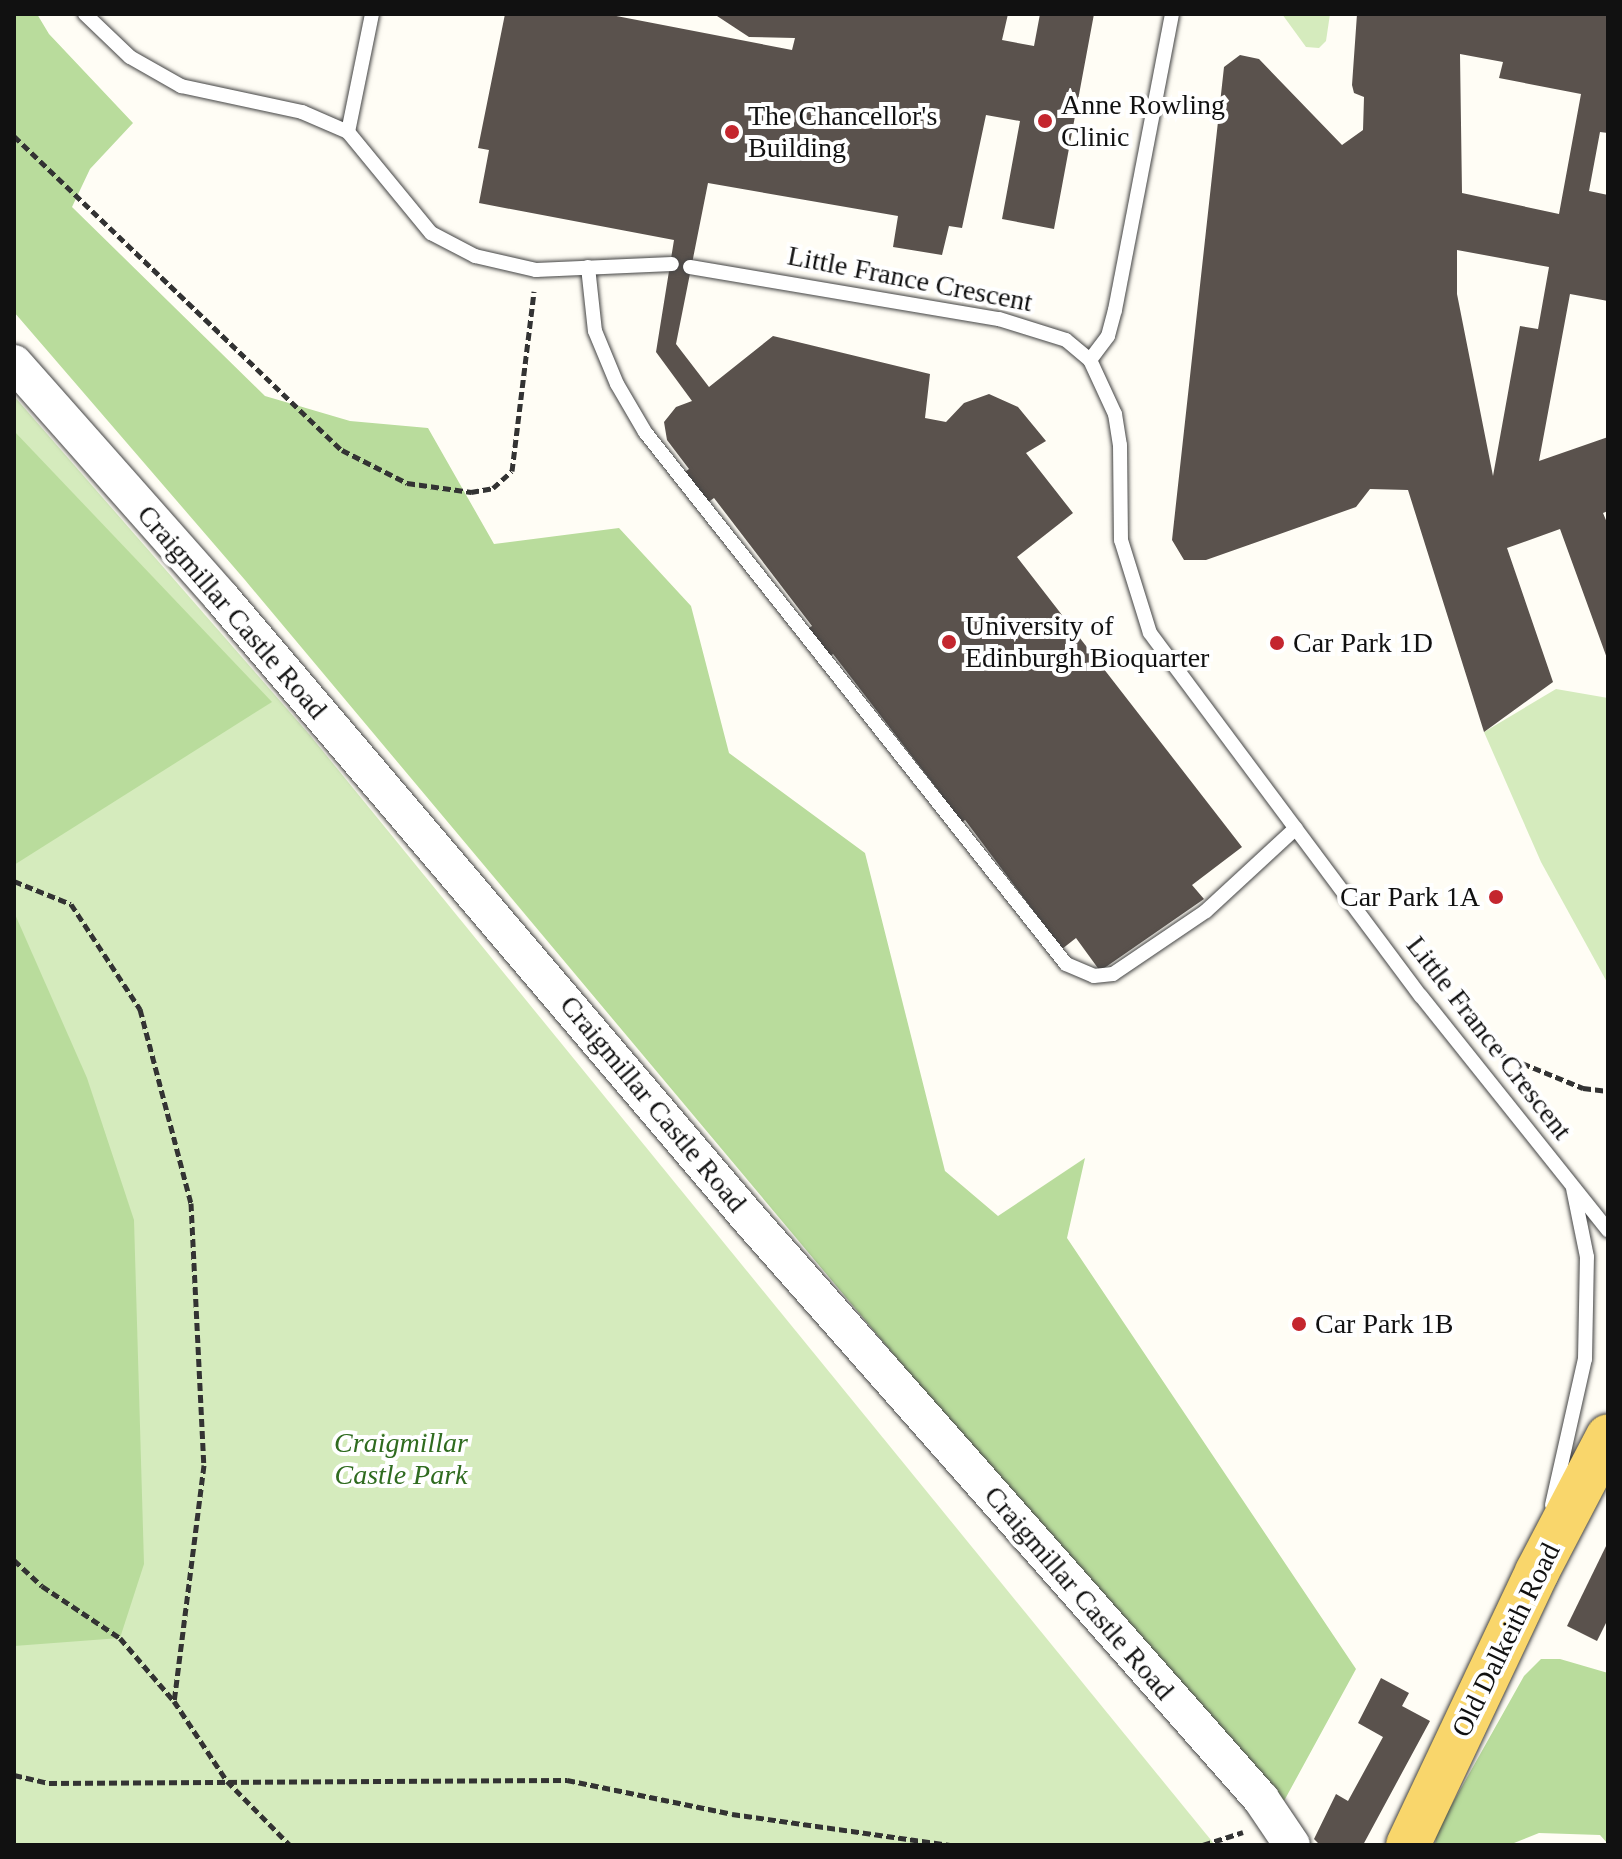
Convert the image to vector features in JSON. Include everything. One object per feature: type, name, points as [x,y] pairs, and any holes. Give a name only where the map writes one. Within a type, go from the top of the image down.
[{"type":"main road","name":"Old Dalkeith Road","points":[[1408,1845],[1537,1572],[1608,1436]]},
{"type":"street","name":"Craigmillar Castle Road","points":[[14,363],[241,620],[746,1215],[1285,1833]]},
{"type":"lane","points":[[85,14],[130,57],[181,86],[302,112],[348,132],[431,233],[475,256],[536,270],[672,264]]},
{"type":"lane","points":[[348,132],[372,14]]},
{"type":"lane","points":[[1090,360],[1108,336],[1115,310],[1172,14]]},
{"type":"lane","points":[[588,267],[595,331],[617,384],[645,432],[1066,964],[1094,976],[1113,974],[1206,911],[1296,828]]},
{"type":"lane","name":"Little France Crescent","points":[[690,267],[999,319],[1066,340],[1090,360],[1115,414],[1120,445],[1121,540],[1150,633],[1448,1031],[1573,1188],[1602,1209],[1608,1230]]},
{"type":"lane","name":"Little France Crescent","points":[[1537,1572],[1585,1359],[1587,1257],[1573,1188]]},
{"type":"path","points":[[14,136],[342,450],[407,483],[471,492],[493,488],[512,471],[536,270]]},
{"type":"path","points":[[14,881],[71,904],[140,1009],[191,1203],[204,1465],[174,1701]]},
{"type":"path","points":[[1448,1031],[1524,1066],[1608,1091]]},
{"type":"path","points":[[14,1560],[42,1586],[120,1638],[174,1701],[227,1781],[290,1845]]},
{"type":"path","points":[[14,1775],[49,1783],[567,1780],[732,1814],[950,1845]]},
{"type":"path","points":[[1086,1845],[1203,1845],[1285,1833]]},
{"type":"green space","points":[[14,14],[37,14],[49,34],[133,123],[90,169],[72,207],[265,396],[350,421],[428,428],[494,544],[619,528],[691,606],[729,753],[865,853],[945,1171],[998,1216],[1085,1158],[1067,1238],[1356,1669],[1284,1801],[1091,1590],[245,580],[14,312]]},
{"type":"green space","points":[[1282,14],[1330,14],[1326,41],[1319,48],[1306,47]]},
{"type":"green space","name":"Craigmillar Castle Park","points":[[14,396],[309,734],[1215,1845],[14,1845]]},
{"type":"green space","points":[[14,431],[272,702],[14,865]]},
{"type":"green space","points":[[1556,689],[1608,698],[1608,984],[1541,862],[1484,732]]},
{"type":"green space","points":[[14,912],[87,1078],[134,1220],[144,1564],[120,1638],[14,1646]]},
{"type":"green space","points":[[1541,1659],[1560,1659],[1608,1673],[1608,1844],[1600,1835],[1539,1833],[1509,1845],[1435,1845],[1437,1831],[1524,1676]]},
{"type":"building","points":[[505,14],[606,14],[792,50],[795,38],[749,37],[714,14],[1008,14],[1002,40],[1034,46],[1040,14],[1094,14],[1054,229],[1002,219],[1020,121],[986,115],[962,228],[949,226],[942,255],[893,247],[898,216],[708,183],[676,344],[709,387],[773,336],[930,374],[925,418],[946,422],[964,403],[989,394],[1018,407],[1046,441],[1026,453],[1073,513],[1017,557],[1242,847],[1192,885],[1204,899],[1100,971],[1076,938],[1062,949],[965,820],[958,825],[936,799],[941,794],[833,654],[828,658],[806,630],[812,626],[714,498],[707,503],[682,474],[689,469],[667,440],[664,422],[676,407],[692,401],[656,352],[674,240],[479,203],[489,150],[478,148]]},
{"type":"building","points":[[1357,14],[1608,14],[1608,133],[1600,132],[1589,191],[1608,195],[1608,301],[1570,294],[1539,461],[1608,437],[1608,511],[1603,513],[1608,525],[1608,661],[1560,529],[1507,548],[1553,682],[1484,732],[1408,490],[1370,489],[1356,507],[1206,560],[1184,560],[1172,540],[1224,67],[1240,55],[1259,59],[1342,145],[1363,130],[1364,97],[1354,93]],"holes":[[[1460,54],[1503,62],[1499,78],[1581,94],[1559,214],[1462,193]],[[1457,250],[1549,267],[1538,329],[1520,326],[1493,476],[1457,294]]]},
{"type":"building","points":[[1608,1542],[1608,1619],[1597,1641],[1567,1626]]},
{"type":"building","points":[[1381,1678],[1409,1693],[1402,1706],[1430,1721],[1363,1845],[1320,1845],[1314,1839],[1336,1794],[1348,1801],[1383,1737],[1358,1723]]},
{"type":"place","name":"Anne Rowling Clinic","points":[[1045,121]]},
{"type":"place","name":"The Chancellor's Building","points":[[732,132]]},
{"type":"place","name":"University of Edinburgh Bioquarter","points":[[949,642]]},
{"type":"place","name":"Car Park 1D","points":[[1277,643]]},
{"type":"place","name":"Car Park 1A","points":[[1496,897]]},
{"type":"place","name":"Car Park 1B","points":[[1299,1324]]}]
